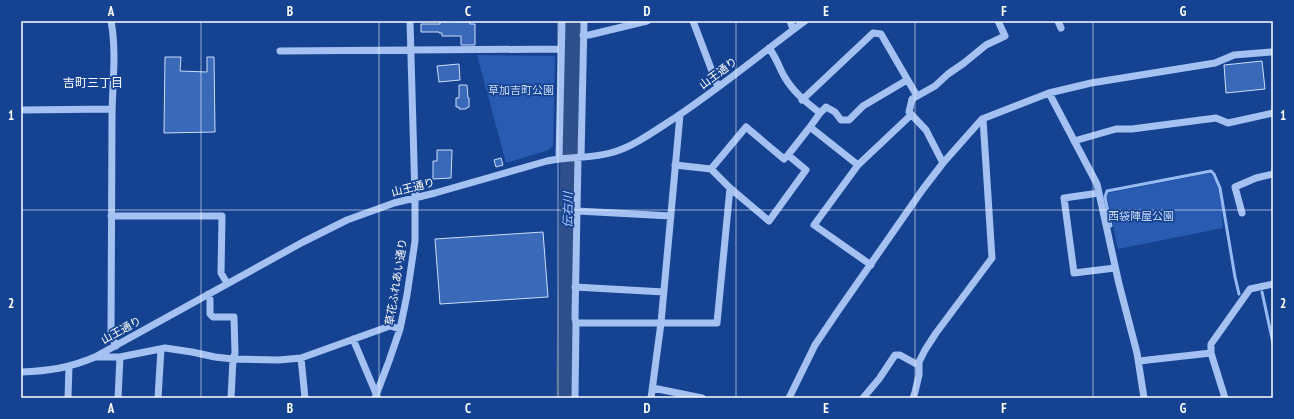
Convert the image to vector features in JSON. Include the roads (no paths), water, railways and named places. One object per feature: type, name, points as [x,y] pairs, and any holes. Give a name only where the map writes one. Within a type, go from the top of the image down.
[{"type":"street","points":[[111,21],[113,53],[111,335],[116,346]]},
{"type":"street","name":"草花ふれあい通り","points":[[376,397],[400,329],[415,241],[410,21]]},
{"type":"street","points":[[561,158],[562,21]]},
{"type":"street","points":[[575,398],[576,323],[574,318],[578,158],[584,21]]},
{"type":"street","points":[[583,35],[590,35],[647,21]]},
{"type":"street","points":[[693,21],[718,87]]},
{"type":"street","points":[[790,21],[793,29]]},
{"type":"street","name":"山王通り","points":[[21,372],[55,370],[69,367],[95,357],[303,242],[347,220],[374,210],[415,198],[561,158],[578,158],[602,155],[628,146],[680,115],[805,21]]},
{"type":"street","points":[[943,163],[926,130],[909,112],[912,99],[935,86],[948,74],[986,45],[1005,36],[998,21]]},
{"type":"street","points":[[1058,21],[1061,28]]},
{"type":"street","points":[[802,100],[873,34],[881,34],[916,96]]},
{"type":"street","points":[[769,48],[774,54],[785,77],[802,100],[820,113]]},
{"type":"street","points":[[280,51],[561,49]]},
{"type":"street","points":[[788,398],[815,345],[923,189],[943,163],[983,119],[1049,93],[1091,83],[1215,63],[1234,55],[1272,52]]},
{"type":"street","points":[[711,169],[746,127],[784,159],[826,107],[835,112],[841,120],[849,120],[863,106],[907,80]]},
{"type":"street","points":[[1049,93],[1097,184],[1115,268],[1139,362],[1144,398]]},
{"type":"street","points":[[21,110],[112,109]]},
{"type":"street","points":[[1074,141],[1116,128],[1132,129],[1216,118],[1228,123],[1273,113]]},
{"type":"street","points":[[650,398],[653,388],[661,323],[680,115]]},
{"type":"street","points":[[870,265],[814,225],[858,165],[911,115]]},
{"type":"street","points":[[913,398],[916,392],[919,375],[918,365],[922,356],[936,333],[992,258],[983,119]]},
{"type":"street","points":[[810,127],[858,165]]},
{"type":"street","points":[[676,165],[711,169],[730,188],[769,221],[806,170],[788,155]]},
{"type":"street","points":[[1242,213],[1235,187],[1256,178],[1273,174]]},
{"type":"street","points":[[576,323],[717,323],[730,188]]},
{"type":"street","points":[[1099,193],[1064,198],[1074,273],[1115,268]]},
{"type":"street","points":[[577,211],[671,216]]},
{"type":"street","points":[[111,216],[222,216],[221,274],[227,284]]},
{"type":"street","points":[[1225,398],[1212,353],[1212,344],[1250,289],[1273,284]]},
{"type":"street","points":[[575,287],[664,292]]},
{"type":"street","points":[[208,294],[210,299],[210,314],[213,317],[234,317],[235,352],[233,359],[231,398]]},
{"type":"street","points":[[95,357],[120,357],[165,348],[233,359],[279,360],[300,358],[390,326],[400,329]]},
{"type":"street","points":[[353,339],[376,397]]},
{"type":"street","points":[[158,398],[160,349]]},
{"type":"street","points":[[1139,362],[1212,353]]},
{"type":"street","points":[[863,398],[879,379],[894,355],[900,355],[918,365]]},
{"type":"street","points":[[118,398],[120,357]]},
{"type":"street","points":[[300,358],[305,398]]},
{"type":"street","points":[[68,398],[69,367]]},
{"type":"street","points":[[653,388],[702,398]]},
{"type":"waterway","name":"伝右川","points":[[564,398],[572,21]]},
{"type":"waterway","points":[[1111,226],[1105,197],[1107,191],[1211,171],[1214,174],[1220,188],[1239,294]]},
{"type":"waterway","points":[[1262,292],[1273,343]]},
{"type":"district","name":"吉町三丁目","points":[[93,83]]},
{"type":"park label","name":"草加吉町公園","points":[[521,90]]},
{"type":"park label","name":"西袋陣屋公園","points":[[1141,216]]}]
